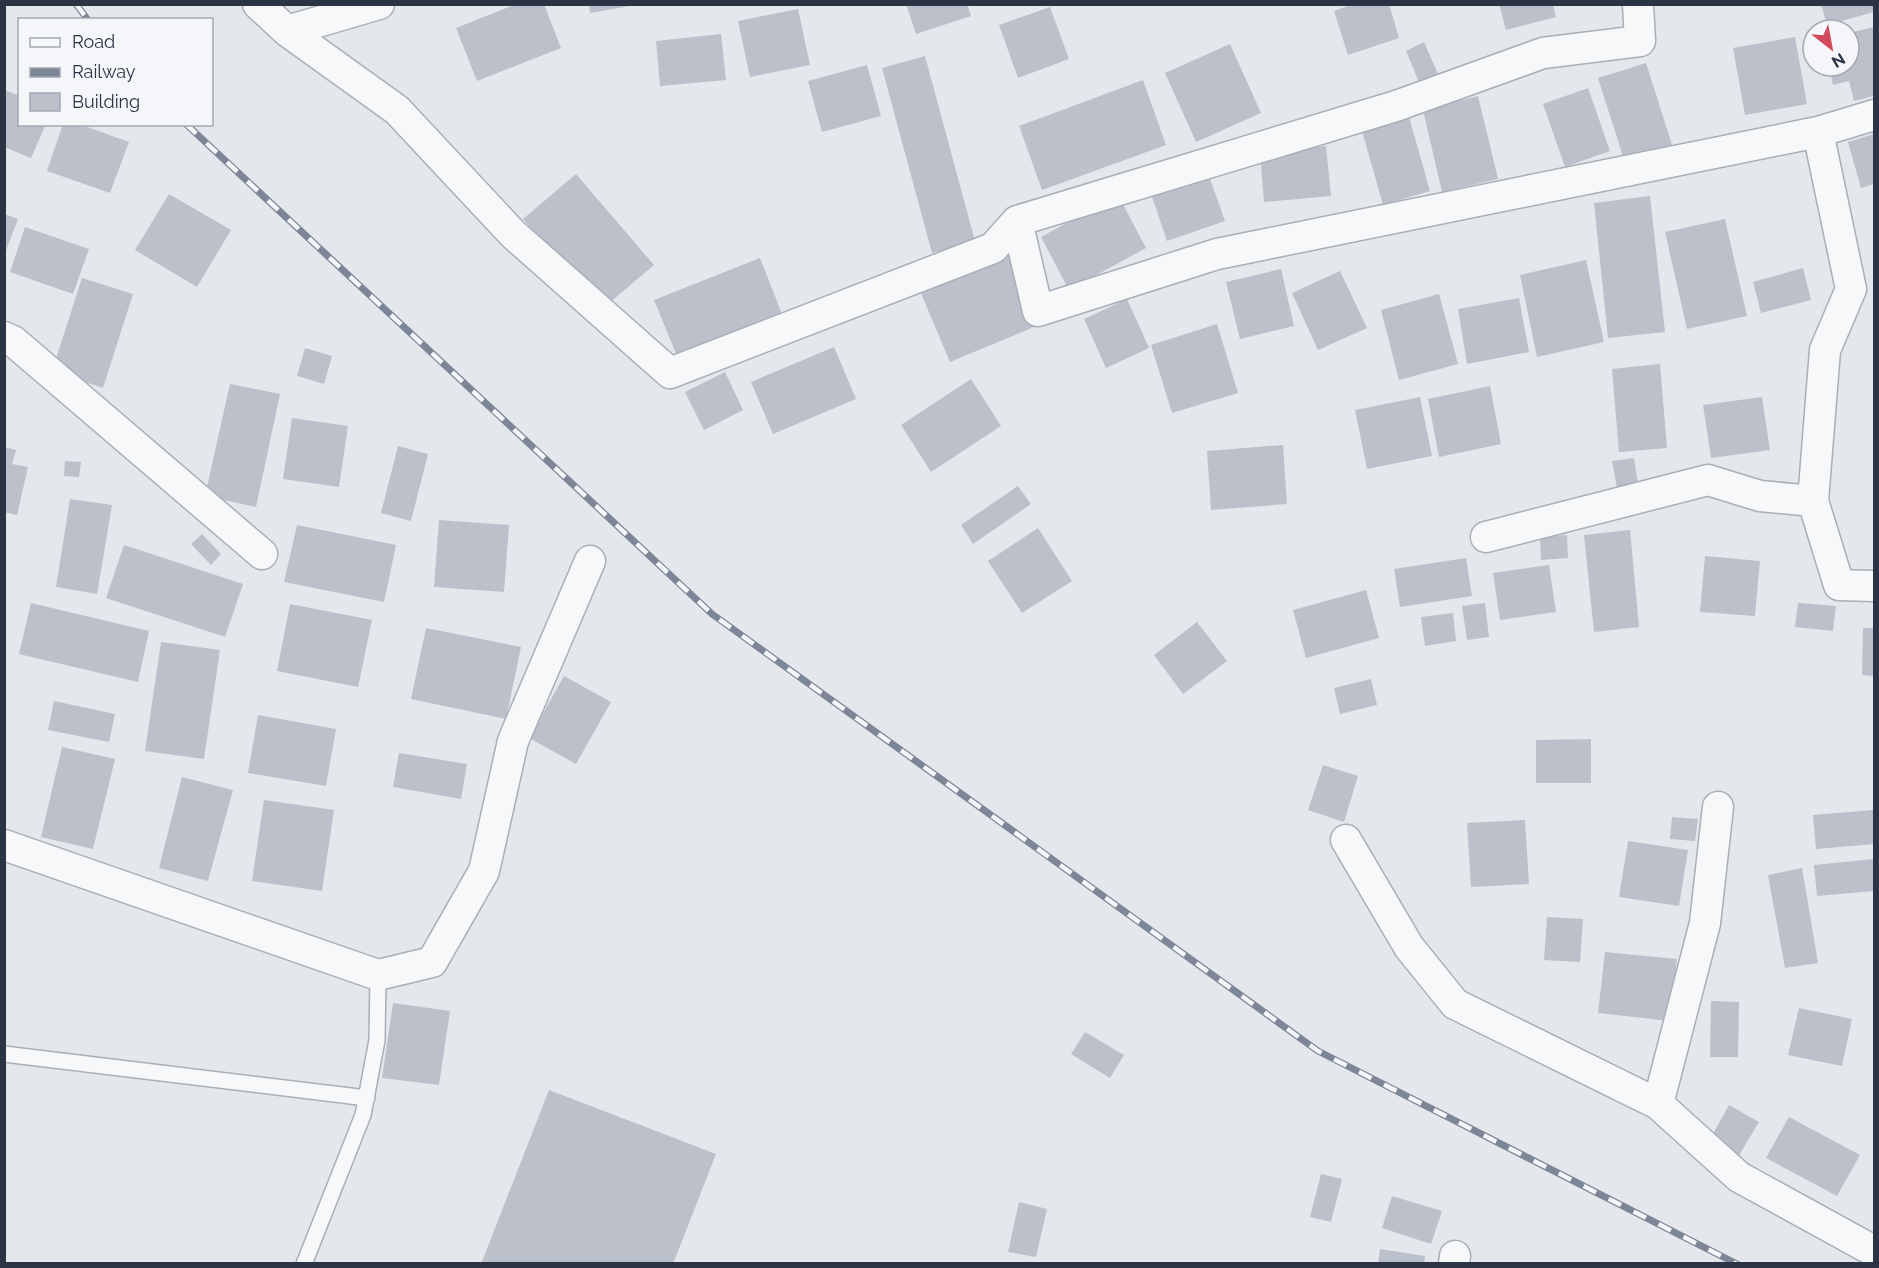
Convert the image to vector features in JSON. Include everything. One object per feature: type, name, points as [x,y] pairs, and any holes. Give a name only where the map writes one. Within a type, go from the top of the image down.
[{"type":"street","points":[[258,4],[287,31],[398,110],[513,234],[670,373],[993,248],[1017,221],[1396,106],[1543,53],[1640,41],[1638,4]]},
{"type":"street","points":[[287,31],[379,4]]},
{"type":"street","points":[[1017,221],[1038,311],[1217,254],[1818,132],[1875,116]]},
{"type":"street","points":[[1818,132],[1851,289],[1825,350],[1813,501],[1839,585],[1875,586]]},
{"type":"street","points":[[4,337],[13,341],[262,554]]},
{"type":"street","points":[[1486,537],[1708,480],[1760,496],[1813,501]]},
{"type":"street","points":[[4,845],[378,975],[432,962],[484,871],[513,741],[590,561]]},
{"type":"street","points":[[1658,1104],[1705,923],[1718,807]]},
{"type":"street","points":[[1346,840],[1409,947],[1455,1004],[1658,1104],[1739,1177],[1871,1248]]},
{"type":"lane","points":[[304,1263],[363,1116],[377,1040],[378,975]]},
{"type":"lane","points":[[4,1054],[367,1098]]},
{"type":"building","points":[[516,4],[544,4],[561,48],[477,81],[456,28]]},
{"type":"building","points":[[906,4],[967,4],[971,16],[916,34]]},
{"type":"building","points":[[1354,4],[1389,4],[1399,38],[1348,55],[1334,11]]},
{"type":"building","points":[[1499,4],[1553,4],[1556,17],[1506,30]]},
{"type":"building","points":[[1821,4],[1874,4],[1874,12],[1852,18],[1825,18]]},
{"type":"building","points":[[589,5],[629,5],[630,6],[590,13]]},
{"type":"building","points":[[1050,7],[1069,59],[1018,78],[999,25]]},
{"type":"building","points":[[798,9],[810,65],[750,77],[738,21]]},
{"type":"building","points":[[1874,27],[1874,96],[1854,101],[1849,81],[1833,85],[1832,78],[1861,78],[1861,30]]},
{"type":"building","points":[[721,34],[726,80],[660,86],[656,41]]},
{"type":"building","points":[[1795,37],[1807,104],[1745,115],[1733,48]]},
{"type":"building","points":[[1424,42],[1438,74],[1419,82],[1406,51]]},
{"type":"building","points":[[1230,44],[1261,113],[1196,142],[1165,73]]},
{"type":"building","points":[[925,56],[975,241],[932,253],[882,68]]},
{"type":"building","points":[[1646,63],[1674,151],[1626,166],[1598,78]]},
{"type":"building","points":[[867,65],[881,116],[822,132],[808,81]]},
{"type":"building","points":[[1143,80],[1166,145],[1042,190],[1019,126]]},
{"type":"building","points":[[1588,88],[1610,151],[1565,167],[1543,104]]},
{"type":"building","points":[[4,90],[18,95],[18,126],[45,126],[31,158],[4,147]]},
{"type":"building","points":[[1478,96],[1498,179],[1442,192],[1423,110]]},
{"type":"building","points":[[1409,117],[1430,191],[1383,205],[1362,131]]},
{"type":"building","points":[[62,126],[85,126],[129,142],[110,193],[47,171]]},
{"type":"building","points":[[1874,134],[1874,184],[1861,188],[1848,142]]},
{"type":"building","points":[[1326,146],[1331,196],[1264,202],[1260,153]]},
{"type":"building","points":[[1205,165],[1225,221],[1167,241],[1148,185]]},
{"type":"building","points":[[576,174],[654,265],[601,310],[523,219]]},
{"type":"building","points":[[169,194],[231,230],[197,287],[135,250]]},
{"type":"building","points":[[1118,195],[1146,248],[1069,290],[1041,237]]},
{"type":"building","points":[[1650,196],[1665,332],[1608,338],[1594,203]]},
{"type":"building","points":[[4,214],[18,219],[5,253],[4,253]]},
{"type":"building","points":[[1725,219],[1747,316],[1687,329],[1665,232]]},
{"type":"building","points":[[25,227],[89,249],[73,294],[10,272]]},
{"type":"building","points":[[1009,254],[1039,325],[950,362],[920,291]]},
{"type":"building","points":[[760,258],[782,314],[677,356],[654,300]]},
{"type":"building","points":[[1586,260],[1604,342],[1537,357],[1520,275]]},
{"type":"building","points":[[1803,268],[1811,300],[1761,313],[1753,282]]},
{"type":"building","points":[[1281,269],[1294,326],[1240,339],[1226,282]]},
{"type":"building","points":[[1340,271],[1367,328],[1318,350],[1292,293]]},
{"type":"building","points":[[82,278],[133,294],[103,388],[52,371]]},
{"type":"building","points":[[1439,294],[1458,364],[1399,380],[1381,310]]},
{"type":"building","points":[[1519,298],[1529,352],[1467,364],[1458,309]]},
{"type":"building","points":[[1127,299],[1149,348],[1106,368],[1084,319]]},
{"type":"building","points":[[1217,324],[1238,393],[1172,413],[1151,345]]},
{"type":"building","points":[[834,347],[856,399],[773,434],[751,382]]},
{"type":"building","points":[[305,348],[332,356],[324,384],[297,376]]},
{"type":"building","points":[[1660,364],[1667,448],[1619,452],[1612,369]]},
{"type":"building","points":[[725,372],[743,410],[704,430],[685,392]]},
{"type":"building","points":[[971,379],[1001,426],[931,472],[901,425]]},
{"type":"building","points":[[230,384],[280,394],[256,507],[205,496]]},
{"type":"building","points":[[1490,386],[1501,444],[1439,457],[1428,399]]},
{"type":"building","points":[[1420,397],[1432,456],[1367,469],[1355,410]]},
{"type":"building","points":[[1762,397],[1770,450],[1711,458],[1703,405]]},
{"type":"building","points":[[292,418],[348,426],[339,487],[283,479]]},
{"type":"building","points":[[1283,445],[1287,504],[1211,510],[1207,451]]},
{"type":"building","points":[[398,446],[428,454],[411,521],[381,513]]},
{"type":"building","points":[[4,447],[16,450],[12,464],[28,467],[17,515],[4,512]]},
{"type":"building","points":[[1634,458],[1638,484],[1617,488],[1612,461]]},
{"type":"building","points":[[65,461],[81,462],[79,477],[64,476]]},
{"type":"building","points":[[1018,486],[1031,504],[973,544],[961,525]]},
{"type":"building","points":[[70,499],[112,505],[97,594],[56,587]]},
{"type":"building","points":[[439,520],[509,525],[504,592],[434,587]]},
{"type":"building","points":[[297,525],[396,545],[384,602],[284,582]]},
{"type":"building","points":[[1038,528],[1072,581],[1022,613],[988,561]]},
{"type":"building","points":[[1630,530],[1639,627],[1594,632],[1584,535]]},
{"type":"building","points":[[202,534],[221,554],[211,565],[191,544]]},
{"type":"building","points":[[1567,535],[1568,558],[1541,560],[1540,537]]},
{"type":"building","points":[[124,545],[243,584],[225,637],[106,598]]},
{"type":"building","points":[[1705,556],[1760,561],[1755,616],[1700,612]]},
{"type":"building","points":[[1466,558],[1472,596],[1400,607],[1394,569]]},
{"type":"building","points":[[1549,565],[1556,612],[1500,620],[1493,573]]},
{"type":"building","points":[[1366,590],[1379,638],[1306,658],[1293,610]]},
{"type":"building","points":[[31,603],[149,631],[138,682],[19,654]]},
{"type":"building","points":[[1485,603],[1489,637],[1467,640],[1462,606]]},
{"type":"building","points":[[1798,603],[1836,606],[1833,631],[1795,627]]},
{"type":"building","points":[[290,604],[372,620],[358,687],[277,671]]},
{"type":"building","points":[[1453,613],[1456,641],[1425,646],[1421,617]]},
{"type":"building","points":[[1197,622],[1227,661],[1183,694],[1154,655]]},
{"type":"building","points":[[426,628],[521,647],[506,719],[411,699]]},
{"type":"building","points":[[1863,628],[1874,628],[1874,676],[1862,675]]},
{"type":"building","points":[[161,642],[220,650],[204,759],[145,751]]},
{"type":"building","points":[[564,676],[611,702],[576,764],[529,738]]},
{"type":"building","points":[[1371,679],[1377,705],[1340,714],[1334,688]]},
{"type":"building","points":[[54,701],[115,714],[109,742],[48,730]]},
{"type":"building","points":[[258,715],[336,729],[326,786],[248,773]]},
{"type":"building","points":[[1591,739],[1591,783],[1536,783],[1536,740]]},
{"type":"building","points":[[62,747],[115,759],[93,849],[41,837]]},
{"type":"building","points":[[399,753],[467,764],[461,799],[393,787]]},
{"type":"building","points":[[1323,765],[1358,776],[1344,822],[1308,810]]},
{"type":"building","points":[[182,777],[233,790],[208,881],[159,868]]},
{"type":"building","points":[[264,800],[334,810],[322,891],[252,881]]},
{"type":"building","points":[[1874,810],[1874,844],[1816,849],[1813,815]]},
{"type":"building","points":[[1672,817],[1698,819],[1695,841],[1670,839]]},
{"type":"building","points":[[1525,820],[1529,884],[1471,887],[1467,823]]},
{"type":"building","points":[[1628,841],[1688,850],[1679,906],[1619,897]]},
{"type":"building","points":[[1874,859],[1874,891],[1817,896],[1814,865]]},
{"type":"building","points":[[1802,868],[1818,963],[1785,968],[1768,875]]},
{"type":"building","points":[[1547,917],[1583,919],[1580,962],[1544,960]]},
{"type":"building","points":[[1605,952],[1677,959],[1670,1021],[1598,1013]]},
{"type":"building","points":[[1711,1001],[1739,1002],[1738,1057],[1710,1057]]},
{"type":"building","points":[[393,1003],[450,1011],[439,1085],[382,1078]]},
{"type":"building","points":[[1799,1008],[1852,1019],[1842,1066],[1788,1055]]},
{"type":"building","points":[[1085,1032],[1124,1055],[1110,1078],[1071,1054]]},
{"type":"building","points":[[549,1090],[716,1154],[673,1264],[481,1264]]},
{"type":"building","points":[[1729,1105],[1759,1122],[1738,1157],[1709,1141]]},
{"type":"building","points":[[1789,1117],[1860,1155],[1837,1196],[1766,1158]]},
{"type":"building","points":[[1321,1174],[1342,1179],[1331,1222],[1310,1217]]},
{"type":"building","points":[[1392,1196],[1442,1211],[1431,1244],[1382,1228]]},
{"type":"building","points":[[1019,1202],[1047,1209],[1036,1257],[1008,1252]]},
{"type":"building","points":[[1380,1249],[1425,1256],[1424,1264],[1378,1264]]},
{"type":"railway","points":[[76,4],[86,18]]},
{"type":"railway","points":[[188,126],[712,614],[1318,1051],[1737,1264]]}]
